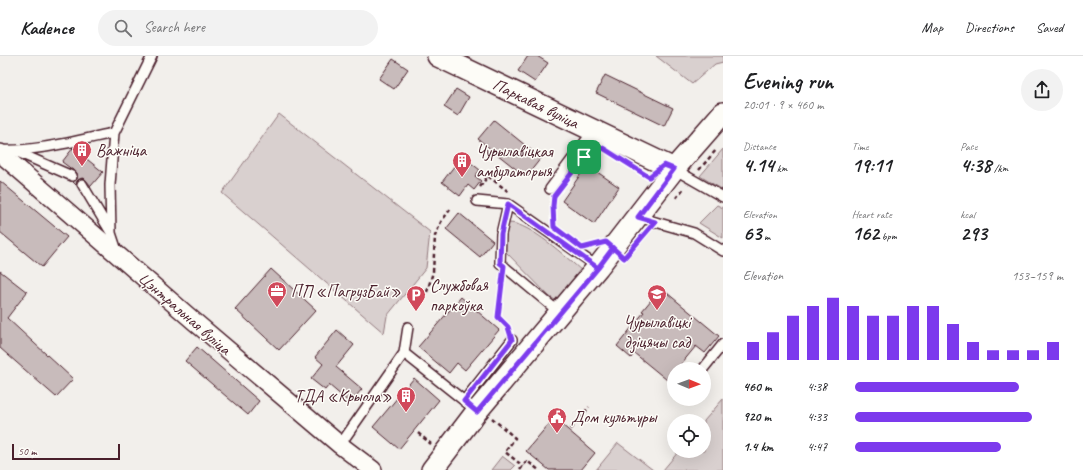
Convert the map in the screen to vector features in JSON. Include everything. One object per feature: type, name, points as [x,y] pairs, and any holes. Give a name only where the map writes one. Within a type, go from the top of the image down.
[{"type":"street","name":"Паркавая вуліца","points":[[447,58],[683,174]]},
{"type":"street","points":[[432,470],[476,409],[598,268],[638,217],[683,174],[723,113]]},
{"type":"street","name":"Цэнтральная вуліца","points":[[5,151],[195,322],[340,445],[373,470]]},
{"type":"lane","points":[[111,233],[110,185],[114,133],[152,56]]},
{"type":"lane","points":[[552,192],[593,131]]},
{"type":"lane","points":[[5,151],[58,144],[114,133]]},
{"type":"lane","points":[[5,151],[72,176]]},
{"type":"lane","points":[[683,174],[723,197]]},
{"type":"lane","points":[[82,184],[111,233],[118,254]]},
{"type":"lane","points":[[477,201],[508,204],[598,268]]},
{"type":"lane","points":[[508,204],[501,234],[500,263],[560,313]]},
{"type":"lane","points":[[638,217],[694,233],[723,251]]},
{"type":"lane","points":[[340,445],[404,353],[408,327]]},
{"type":"lane","points":[[404,353],[476,409],[512,340]]},
{"type":"lane","points":[[709,362],[723,344]]},
{"type":"path","points":[[673,201],[683,174],[719,147]]},
{"type":"path","points":[[480,187],[488,176],[512,194]]},
{"type":"path","points":[[548,222],[554,227],[552,192]]},
{"type":"path","points":[[427,292],[433,272],[435,236],[441,222],[452,207]]},
{"type":"path","points":[[504,266],[498,317],[508,327],[512,340]]},
{"type":"path","points":[[571,429],[589,407]]},
{"type":"path","points":[[476,409],[515,438],[505,452],[523,466]]},
{"type":"path","points":[[520,470],[527,461],[539,470]]},
{"type":"shaded area","points":[[656,56],[723,56],[723,62],[715,64],[692,84]]},
{"type":"shaded area","points":[[279,114],[430,232],[426,268],[387,316],[384,333],[222,193]]},
{"type":"shaded area","points":[[723,149],[723,190],[700,176]]},
{"type":"shaded area","points":[[717,205],[723,208],[723,238],[699,223]]},
{"type":"shaded area","points":[[509,223],[518,224],[537,234],[582,271],[557,301],[550,297],[504,250],[505,232]]},
{"type":"shaded area","points":[[723,399],[723,470],[663,470],[673,458],[711,458],[710,414]]},
{"type":"shaded area","points":[[618,443],[653,470],[596,470]]},
{"type":"shaded area","points":[[502,456],[515,466],[511,470],[491,470]]},
{"type":"building","points":[[528,56],[537,56],[548,63],[535,82],[518,71]]},
{"type":"building","points":[[393,59],[408,69],[394,89],[379,79]]},
{"type":"building","points":[[605,75],[673,108],[664,126],[596,93]]},
{"type":"building","points":[[456,89],[469,97],[458,116],[444,107]]},
{"type":"building","points":[[494,120],[541,158],[526,177],[478,139]]},
{"type":"building","name":"Важніца","points":[[73,148],[103,172],[91,186],[85,179],[82,178],[77,181],[76,185],[73,182],[77,179],[77,173],[62,162]]},
{"type":"building","name":"Чурылавіцкая амбулаторыя","points":[[462,156],[480,170],[475,176],[481,181],[474,190],[468,185],[460,196],[442,182]]},
{"type":"building","points":[[587,165],[619,187],[594,224],[562,201]]},
{"type":"building","points":[[0,181],[67,237],[42,267],[0,232]]},
{"type":"building","points":[[459,213],[493,241],[480,257],[446,229]]},
{"type":"building","points":[[271,269],[316,310],[279,350],[235,309]]},
{"type":"building","points":[[0,271],[27,292],[7,318],[73,379],[56,397],[0,348]]},
{"type":"building","points":[[661,288],[719,336],[705,353],[696,346],[683,362],[667,362],[667,380],[634,353],[631,358],[617,346],[644,312],[642,311]]},
{"type":"building","points":[[461,297],[499,330],[465,370],[457,363],[449,373],[418,347]]},
{"type":"building","points":[[337,330],[354,345],[336,367],[362,389],[350,403],[329,385],[325,390],[311,379],[323,364],[315,357]]},
{"type":"building","points":[[197,347],[259,401],[248,415],[185,361]]},
{"type":"building","name":"ТДА «Крыола»","points":[[414,378],[439,400],[399,449],[373,427]]},
{"type":"building","name":"Дом культуры","points":[[554,418],[595,453],[581,470],[549,470],[526,451]]},
{"type":"place","name":"Важніца","points":[[82,167]]},
{"type":"place","name":"Чурылавіцкая амбулаторыя","points":[[462,178]]},
{"type":"place","name":"ПП «ПагрузБай»","points":[[277,308]]},
{"type":"place","name":"Чурылавіцкі дзіцячы сад","points":[[657,311]]},
{"type":"place","name":"Службовая паркоўка","points":[[416,312]]},
{"type":"place","name":"ТДА «Крыола»","points":[[406,413]]},
{"type":"place","name":"Дом культуры","points":[[557,434]]},
{"type":"route","points":[[584,157],[554,196],[554,227],[582,248],[606,242],[613,248],[598,268],[477,412],[464,401],[512,340],[508,327],[498,317],[504,266],[500,263],[501,234],[508,204],[598,268],[613,248],[624,258],[655,222],[638,217],[674,169],[664,165],[649,177],[603,148],[594,150],[584,157]]}]
